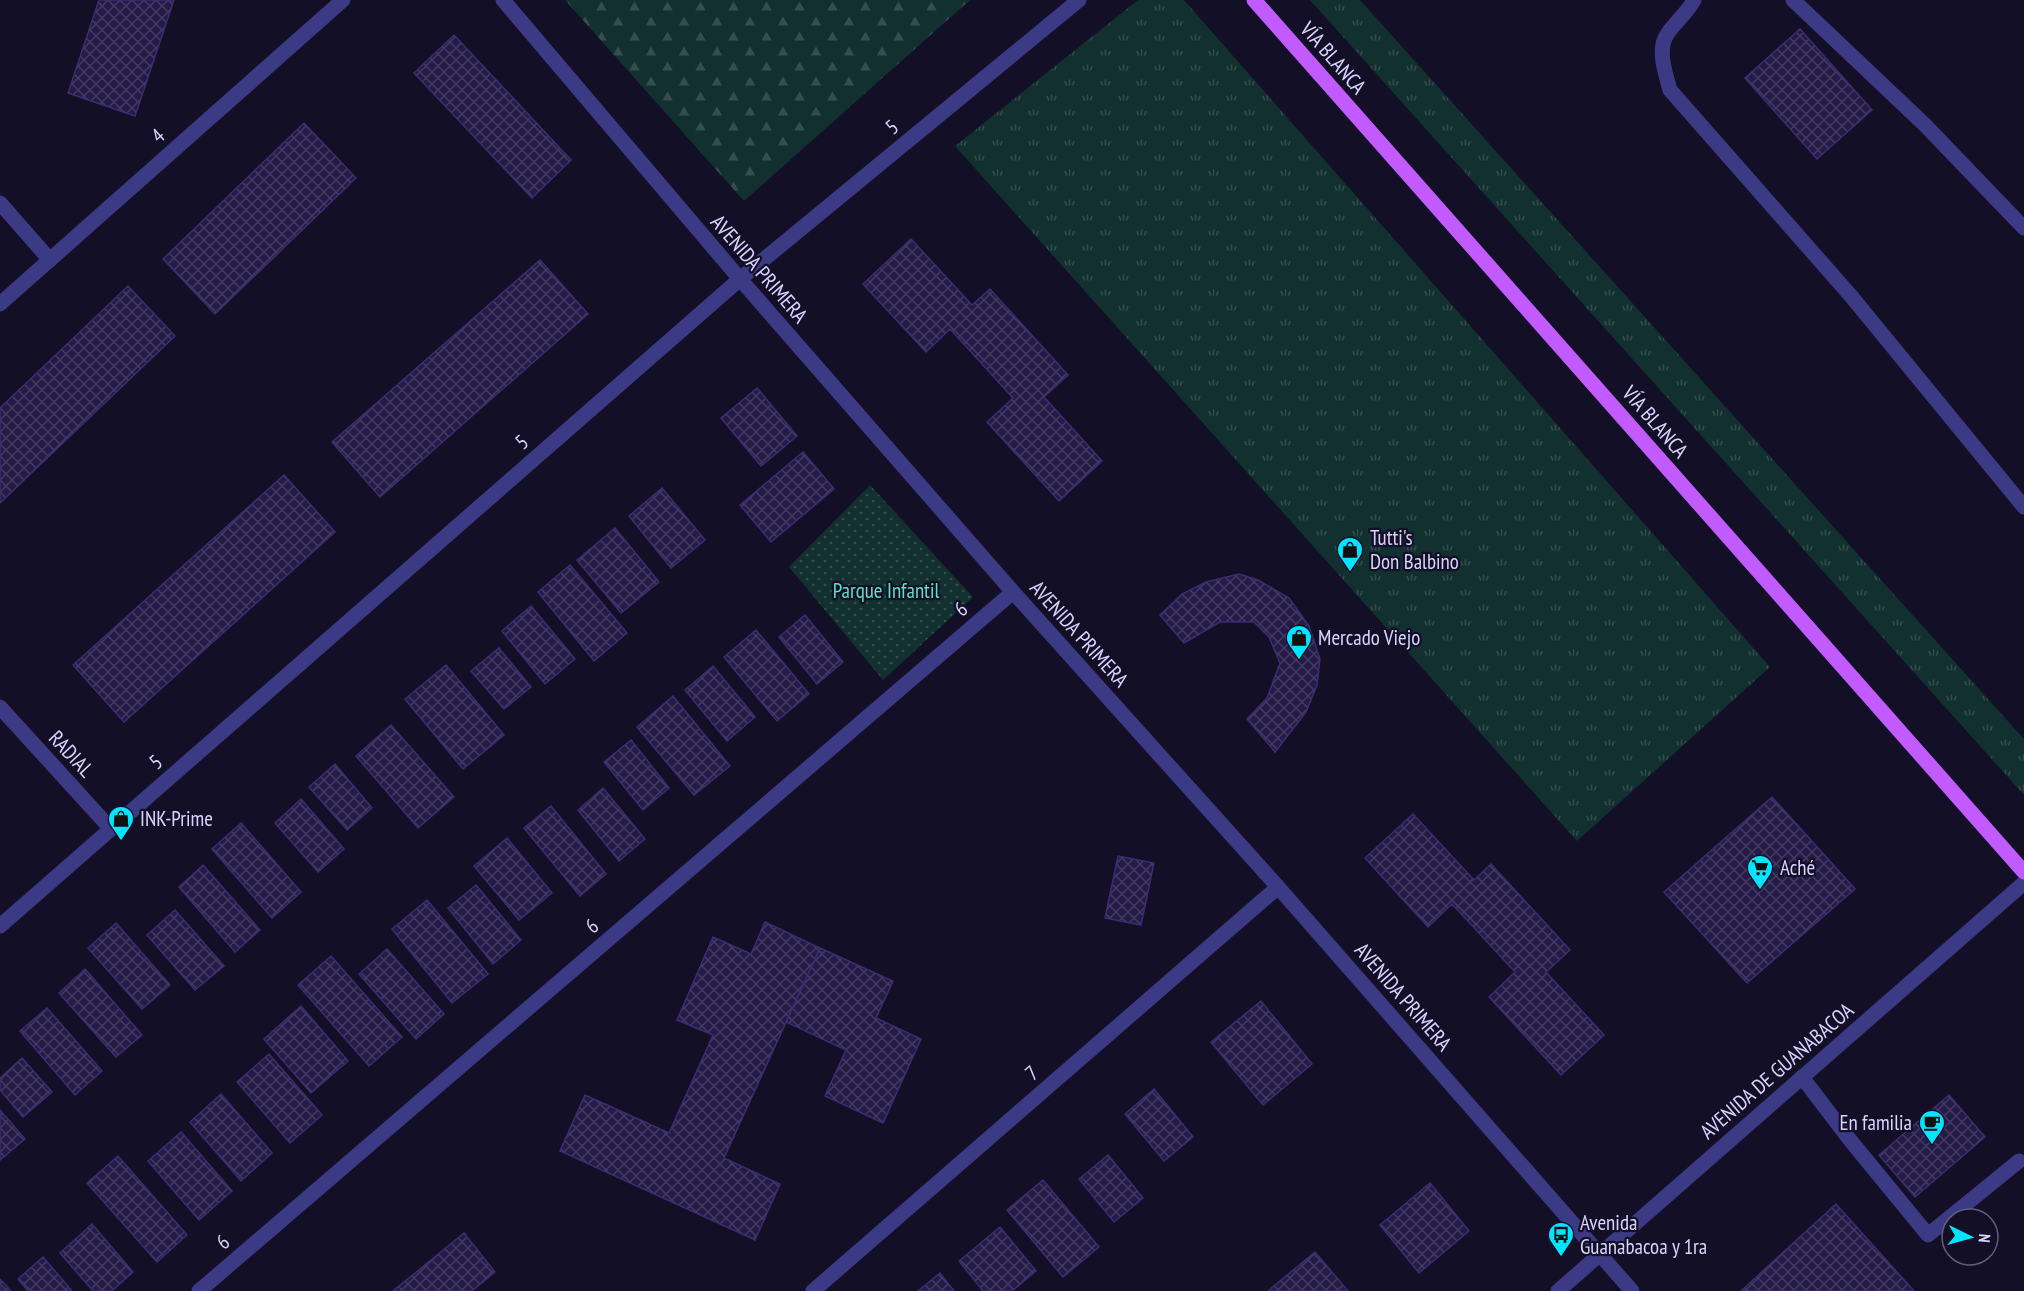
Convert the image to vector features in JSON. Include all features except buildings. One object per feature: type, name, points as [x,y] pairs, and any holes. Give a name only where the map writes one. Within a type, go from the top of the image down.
[{"type":"main road","name":"VÍA BLANCA","points":[[1254,0],[2024,872]]},
{"type":"street","name":"4","points":[[0,304],[343,0]]},
{"type":"street","name":"AVENIDA PRIMERA","points":[[503,0],[740,279],[1013,592],[1278,887],[1632,1291]]},
{"type":"street","name":"5","points":[[0,926],[740,279],[1079,0]]},
{"type":"street","points":[[1694,0],[1665,39],[1665,72],[1671,90],[1851,296],[2024,507]]},
{"type":"street","points":[[1793,0],[1925,125],[2024,228]]},
{"type":"street","points":[[0,203],[50,260]]},
{"type":"street","name":"6","points":[[199,1291],[1013,592]]},
{"type":"street","name":"RADIAL","points":[[0,707],[111,829]]},
{"type":"street","name":"AVENIDA DE GUANABACOA","points":[[1558,1291],[2024,883]]},
{"type":"street","name":"7","points":[[813,1291],[1278,887]]},
{"type":"street","points":[[1802,1077],[1928,1235],[2019,1161]]},
{"type":"green space","points":[[565,0],[970,0],[744,201]]},
{"type":"green space","points":[[1138,0],[1184,0],[1770,667],[1577,841],[955,146]]},
{"type":"green space","points":[[1310,0],[1360,0],[2024,739],[2024,795]]},
{"type":"green space","name":"Parque Infantil","points":[[870,485],[973,597],[883,680],[789,567]]},
{"type":"place","name":"Tutti's Don Balbino","points":[[1350,573]]},
{"type":"place","name":"Mercado Viejo","points":[[1299,661]]},
{"type":"place","name":"INK-Prime","points":[[121,842]]},
{"type":"place","name":"Aché","points":[[1760,891]]},
{"type":"place","name":"En familia","points":[[1932,1146]]},
{"type":"place","name":"Avenida Guanabacoa y 1ra","points":[[1561,1258]]}]
